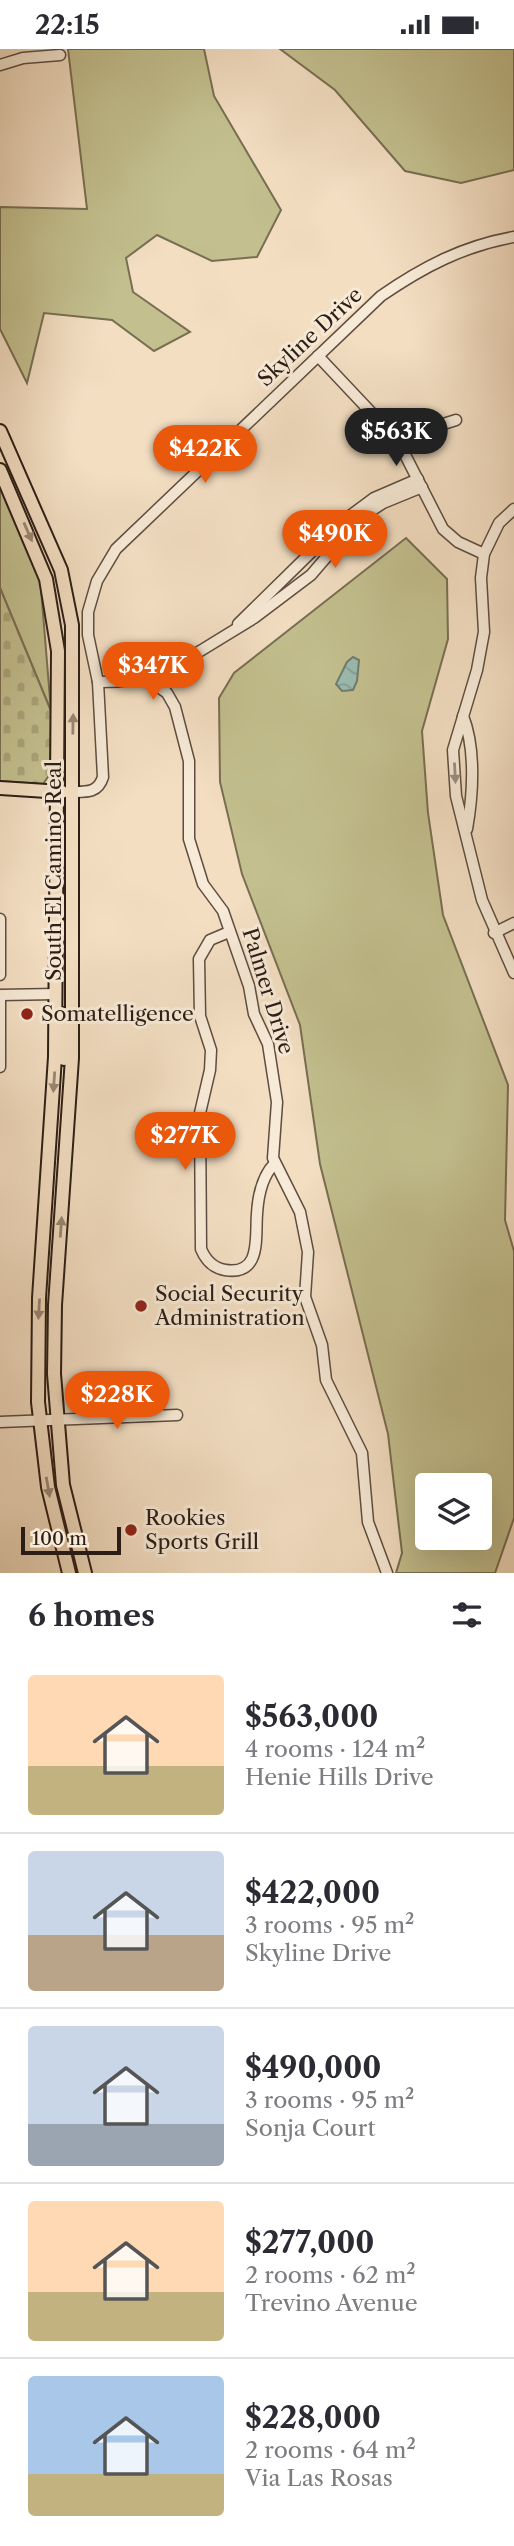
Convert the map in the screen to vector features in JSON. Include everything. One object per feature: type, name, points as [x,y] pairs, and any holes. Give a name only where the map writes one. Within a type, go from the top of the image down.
[{"type":"main road","name":"South El Camino Real","points":[[0,431],[52,550],[67,596],[74,664],[72,1066],[55,1305],[56,1418],[65,1491],[85,1573]]},
{"type":"main road","name":"South El Camino Real","points":[[0,470],[39,557],[51,599],[58,651],[55,1078],[38,1334],[40,1419],[48,1487],[69,1573]]},
{"type":"main road","points":[[0,788],[72,792]]},
{"type":"main road","points":[[56,994],[63,1002],[64,1057],[72,1066]]},
{"type":"street","points":[[0,65],[23,58],[60,55]]},
{"type":"street","name":"Skyline Drive","points":[[72,792],[90,793],[100,786],[103,777],[98,682],[88,635],[90,598],[116,549],[381,296],[417,271],[465,249],[514,237]]},
{"type":"street","points":[[318,356],[401,447],[443,529],[458,542],[484,554]]},
{"type":"street","points":[[401,447],[434,427],[456,420]]},
{"type":"street","points":[[235,628],[249,610],[343,521],[374,498],[420,483]]},
{"type":"street","points":[[98,682],[144,681],[163,690],[172,675],[192,656],[254,618],[311,575],[360,518],[420,483]]},
{"type":"street","points":[[514,509],[499,523],[484,554],[481,578],[484,632],[477,670],[453,750],[456,796],[482,900],[494,933],[514,973]]},
{"type":"street","name":"Palmer Drive","points":[[163,690],[175,707],[188,752],[189,839],[203,884],[223,911],[249,986],[254,1014],[268,1044],[277,1102],[272,1147],[275,1163],[300,1212],[308,1252],[305,1297],[322,1345],[326,1380],[362,1453],[368,1522],[384,1572]]},
{"type":"street","points":[[463,716],[468,730],[470,757],[466,831]]},
{"type":"street","points":[[0,919],[0,975]]},
{"type":"street","points":[[494,933],[514,922]]},
{"type":"street","points":[[229,932],[210,940],[199,959],[200,1016],[211,1050],[210,1070],[200,1113],[201,1249],[214,1267],[228,1271],[241,1269],[254,1257],[258,1248],[257,1212],[265,1173],[275,1163]]},
{"type":"street","points":[[0,1067],[0,998],[56,994]]},
{"type":"street","points":[[0,1422],[177,1415]]},
{"type":"green space","points":[[68,49],[204,49],[214,96],[281,210],[257,257],[212,261],[157,235],[126,258],[133,292],[190,332],[154,351],[112,320],[44,313],[27,383],[0,329],[0,207],[87,209]]},
{"type":"green space","points":[[280,49],[514,49],[514,170],[461,183],[405,171],[335,90]]},
{"type":"green space","points":[[0,488],[40,577],[51,711],[0,588]]},
{"type":"green space","points":[[406,538],[447,579],[448,639],[422,731],[428,813],[443,915],[508,1085],[505,1220],[514,1251],[514,1518],[495,1573],[396,1573],[402,1553],[388,1434],[320,1164],[300,1025],[242,874],[220,782],[219,698],[234,673]]},
{"type":"green space","points":[[0,588],[51,711],[50,774],[43,784],[0,781]]},
{"type":"water","points":[[353,657],[359,660],[357,681],[353,690],[342,691],[336,684],[347,662]]},
{"type":"place","name":"Somatelligence","points":[[27,1014]]},
{"type":"place","name":"Social Security Administration","points":[[141,1306]]},
{"type":"place","name":"Rookies Sports Grill","points":[[131,1530]]}]
